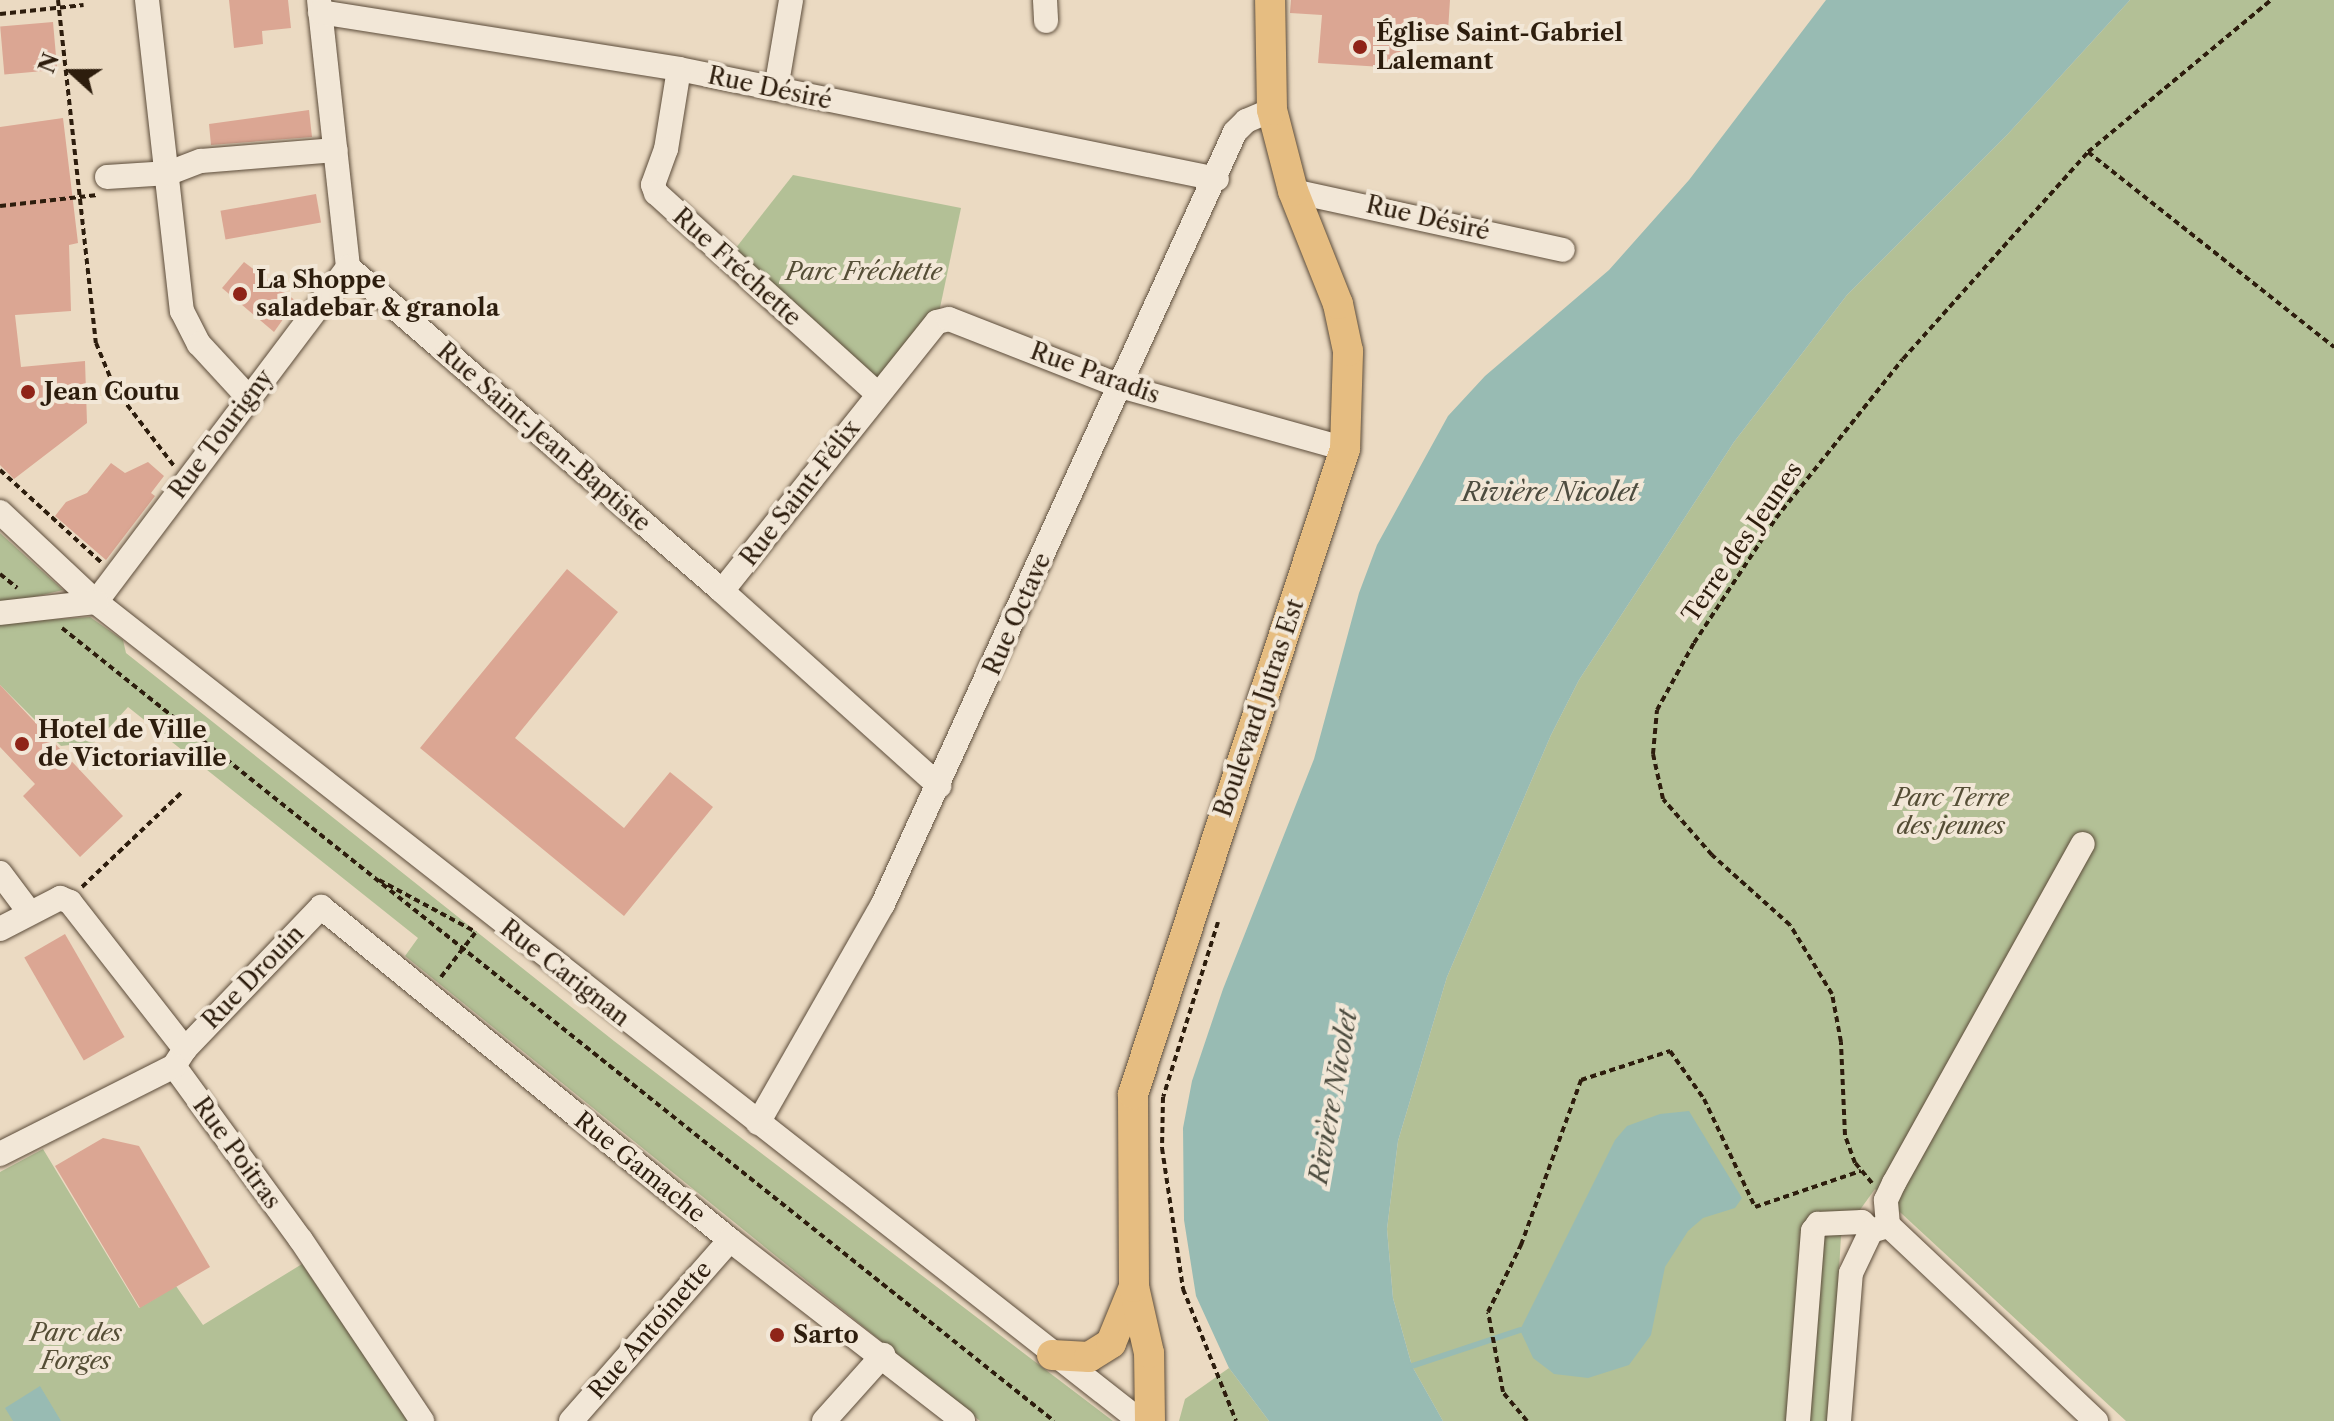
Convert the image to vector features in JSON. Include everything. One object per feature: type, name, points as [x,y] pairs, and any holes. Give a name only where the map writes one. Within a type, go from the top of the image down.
[{"type":"main road","name":"Boulevard Jutras Est","points":[[1150,1421],[1149,1353],[1134,1287],[1130,1133],[1144,1050],[1345,449],[1345,339],[1338,304],[1293,191],[1272,110],[1270,0]]},
{"type":"main road","points":[[1052,1355],[1089,1357],[1111,1343],[1134,1287]]},
{"type":"street","points":[[147,0],[169,173],[182,311],[199,344],[247,396]]},
{"type":"street","points":[[776,89],[791,0]]},
{"type":"street","points":[[320,6],[348,267]]},
{"type":"street","name":"Rue Désiré","points":[[320,6],[679,69],[1217,179]]},
{"type":"street","name":"Rue Fréchette","points":[[679,69],[666,149],[653,185],[656,193],[878,394]]},
{"type":"street","name":"Rue Octave","points":[[758,1123],[848,971],[939,786],[1217,179],[1235,132],[1246,121],[1272,110]]},
{"type":"street","points":[[107,186],[169,173],[201,161],[336,150]]},
{"type":"street","name":"Rue Désiré","points":[[1293,191],[1563,250]]},
{"type":"street","name":"Rue Tourigny","points":[[96,602],[247,396],[348,267]]},
{"type":"street","name":"Rue Saint-Jean-Baptiste","points":[[348,267],[722,591],[939,786]]},
{"type":"street","name":"Rue Paradis","points":[[878,394],[937,322],[949,319],[1120,386],[1345,449]]},
{"type":"street","name":"Rue Saint-Félix","points":[[722,591],[878,394]]},
{"type":"street","name":"Rue Carignan","points":[[0,512],[96,602],[483,923],[758,1123],[1140,1421]]},
{"type":"street","points":[[0,613],[96,602]]},
{"type":"street","points":[[1839,1421],[1851,1273],[1880,1228],[1886,1200],[2083,844]]},
{"type":"street","points":[[0,873],[30,913]]},
{"type":"street","points":[[0,929],[60,898]]},
{"type":"street","name":"Rue Poitras","points":[[60,898],[70,902],[180,1058],[422,1421]]},
{"type":"street","name":"Rue Drouin","points":[[0,1154],[180,1058],[321,907]]},
{"type":"street","name":"Rue Gamache","points":[[321,907],[730,1240],[883,1355],[963,1421]]},
{"type":"street","points":[[1798,1421],[1813,1231],[1818,1224],[1862,1222],[1880,1228],[2096,1421]]},
{"type":"street","name":"Rue Antoinette","points":[[571,1421],[730,1240]]},
{"type":"street","points":[[824,1421],[883,1355]]},
{"type":"path","points":[[58,0],[96,343],[115,389],[176,468],[172,475]]},
{"type":"path","name":"Terre des Jeunes","points":[[1886,1200],[1861,1171],[1845,1135],[1841,1042],[1832,994],[1790,925],[1712,855],[1663,799],[1653,754],[1657,710],[1694,643],[1776,518],[1903,359],[2088,152],[2271,0]]},
{"type":"path","points":[[0,14],[84,5]]},
{"type":"path","points":[[2088,152],[2334,347]]},
{"type":"path","points":[[0,206],[80,197],[107,186]]},
{"type":"path","points":[[0,470],[105,562],[96,602]]},
{"type":"path","points":[[0,574],[461,949],[1054,1421]]},
{"type":"path","points":[[60,898],[89,883],[182,792]]},
{"type":"path","points":[[369,874],[483,923],[428,995]]},
{"type":"path","points":[[1527,1421],[1503,1392],[1488,1312],[1521,1245],[1581,1080],[1670,1051],[1704,1099],[1755,1207],[1861,1171]]},
{"type":"green space","name":"Parc Terre des jeunes","points":[[2130,0],[2334,0],[2334,1421],[2126,1421],[1875,1189],[1841,1236],[1830,1421],[1443,1421],[1412,1366],[1393,1298],[1387,1229],[1398,1141],[1447,977],[1551,735],[1579,680],[1734,442],[1847,295],[2007,135]]},
{"type":"green space","name":"Parc Fréchette","points":[[793,175],[961,208],[937,322],[878,394],[728,258]]},
{"type":"green space","points":[[0,533],[63,590],[0,605]]},
{"type":"green space","points":[[90,617],[123,640],[126,653],[614,1041],[1113,1421],[980,1421],[405,956],[418,938],[128,707],[96,742],[61,746],[0,685],[0,623]]},
{"type":"green space","name":"Parc des Forges","points":[[43,1149],[139,1308],[176,1286],[203,1325],[302,1264],[409,1421],[0,1421],[0,1172]]},
{"type":"green space","points":[[1229,1368],[1269,1421],[1179,1421],[1185,1399]]},
{"type":"water","name":"Rivière Nicolet","points":[[1826,0],[2130,0],[2007,135],[1847,295],[1734,442],[1579,680],[1551,735],[1447,977],[1398,1141],[1387,1229],[1393,1298],[1412,1366],[1443,1421],[1269,1421],[1229,1368],[1196,1296],[1184,1220],[1183,1128],[1192,1081],[1223,989],[1314,759],[1359,593],[1377,545],[1448,416],[1485,376],[1609,270],[1689,180]]},
{"type":"water","points":[[1689,1111],[1742,1198],[1735,1208],[1703,1218],[1688,1231],[1665,1267],[1651,1335],[1629,1365],[1588,1378],[1554,1374],[1533,1358],[1520,1330],[1615,1140],[1627,1126],[1660,1114]]},
{"type":"water","points":[[40,1386],[61,1421],[13,1421],[5,1408]]},
{"type":"building","points":[[229,0],[288,0],[291,28],[262,31],[263,44],[234,48]]},
{"type":"building","name":"Église Saint-Gabriel Lalemant","points":[[1291,0],[1450,0],[1448,31],[1402,28],[1399,68],[1318,63],[1322,15],[1290,13]]},
{"type":"building","points":[[53,22],[57,70],[4,74],[0,27]]},
{"type":"building","points":[[309,110],[312,137],[211,145],[209,124]]},
{"type":"building","points":[[63,118],[78,243],[69,245],[71,311],[15,315],[21,367],[85,361],[87,423],[14,479],[0,465],[0,127]]},
{"type":"building","points":[[316,194],[321,223],[226,239],[220,211]]},
{"type":"building","points":[[244,262],[296,301],[274,332],[222,288]]},
{"type":"building","points":[[148,462],[164,476],[151,493],[155,496],[106,560],[55,516],[66,502],[87,493],[111,463],[125,473]]},
{"type":"building","points":[[567,569],[618,612],[515,738],[624,828],[670,772],[713,807],[624,916],[420,748]]},
{"type":"building","name":"Hotel de Ville de Victoriaville","points":[[0,685],[123,816],[80,857],[23,796],[35,784],[0,747]]},
{"type":"building","points":[[65,934],[124,1037],[84,1061],[24,958]]},
{"type":"building","points":[[103,1138],[139,1146],[210,1267],[140,1308],[55,1166]]},
{"type":"waterway","points":[[1412,1366],[1520,1330]]},
{"type":"place","name":"Église Saint-Gabriel Lalemant","points":[[1360,47]]},
{"type":"place","name":"La Shoppe saladebar & granola","points":[[240,294]]},
{"type":"place","name":"Jean Coutu","points":[[28,392]]},
{"type":"place","name":"Hotel de Ville de Victoriaville","points":[[22,744]]},
{"type":"place","name":"Sarto","points":[[777,1335]]}]
